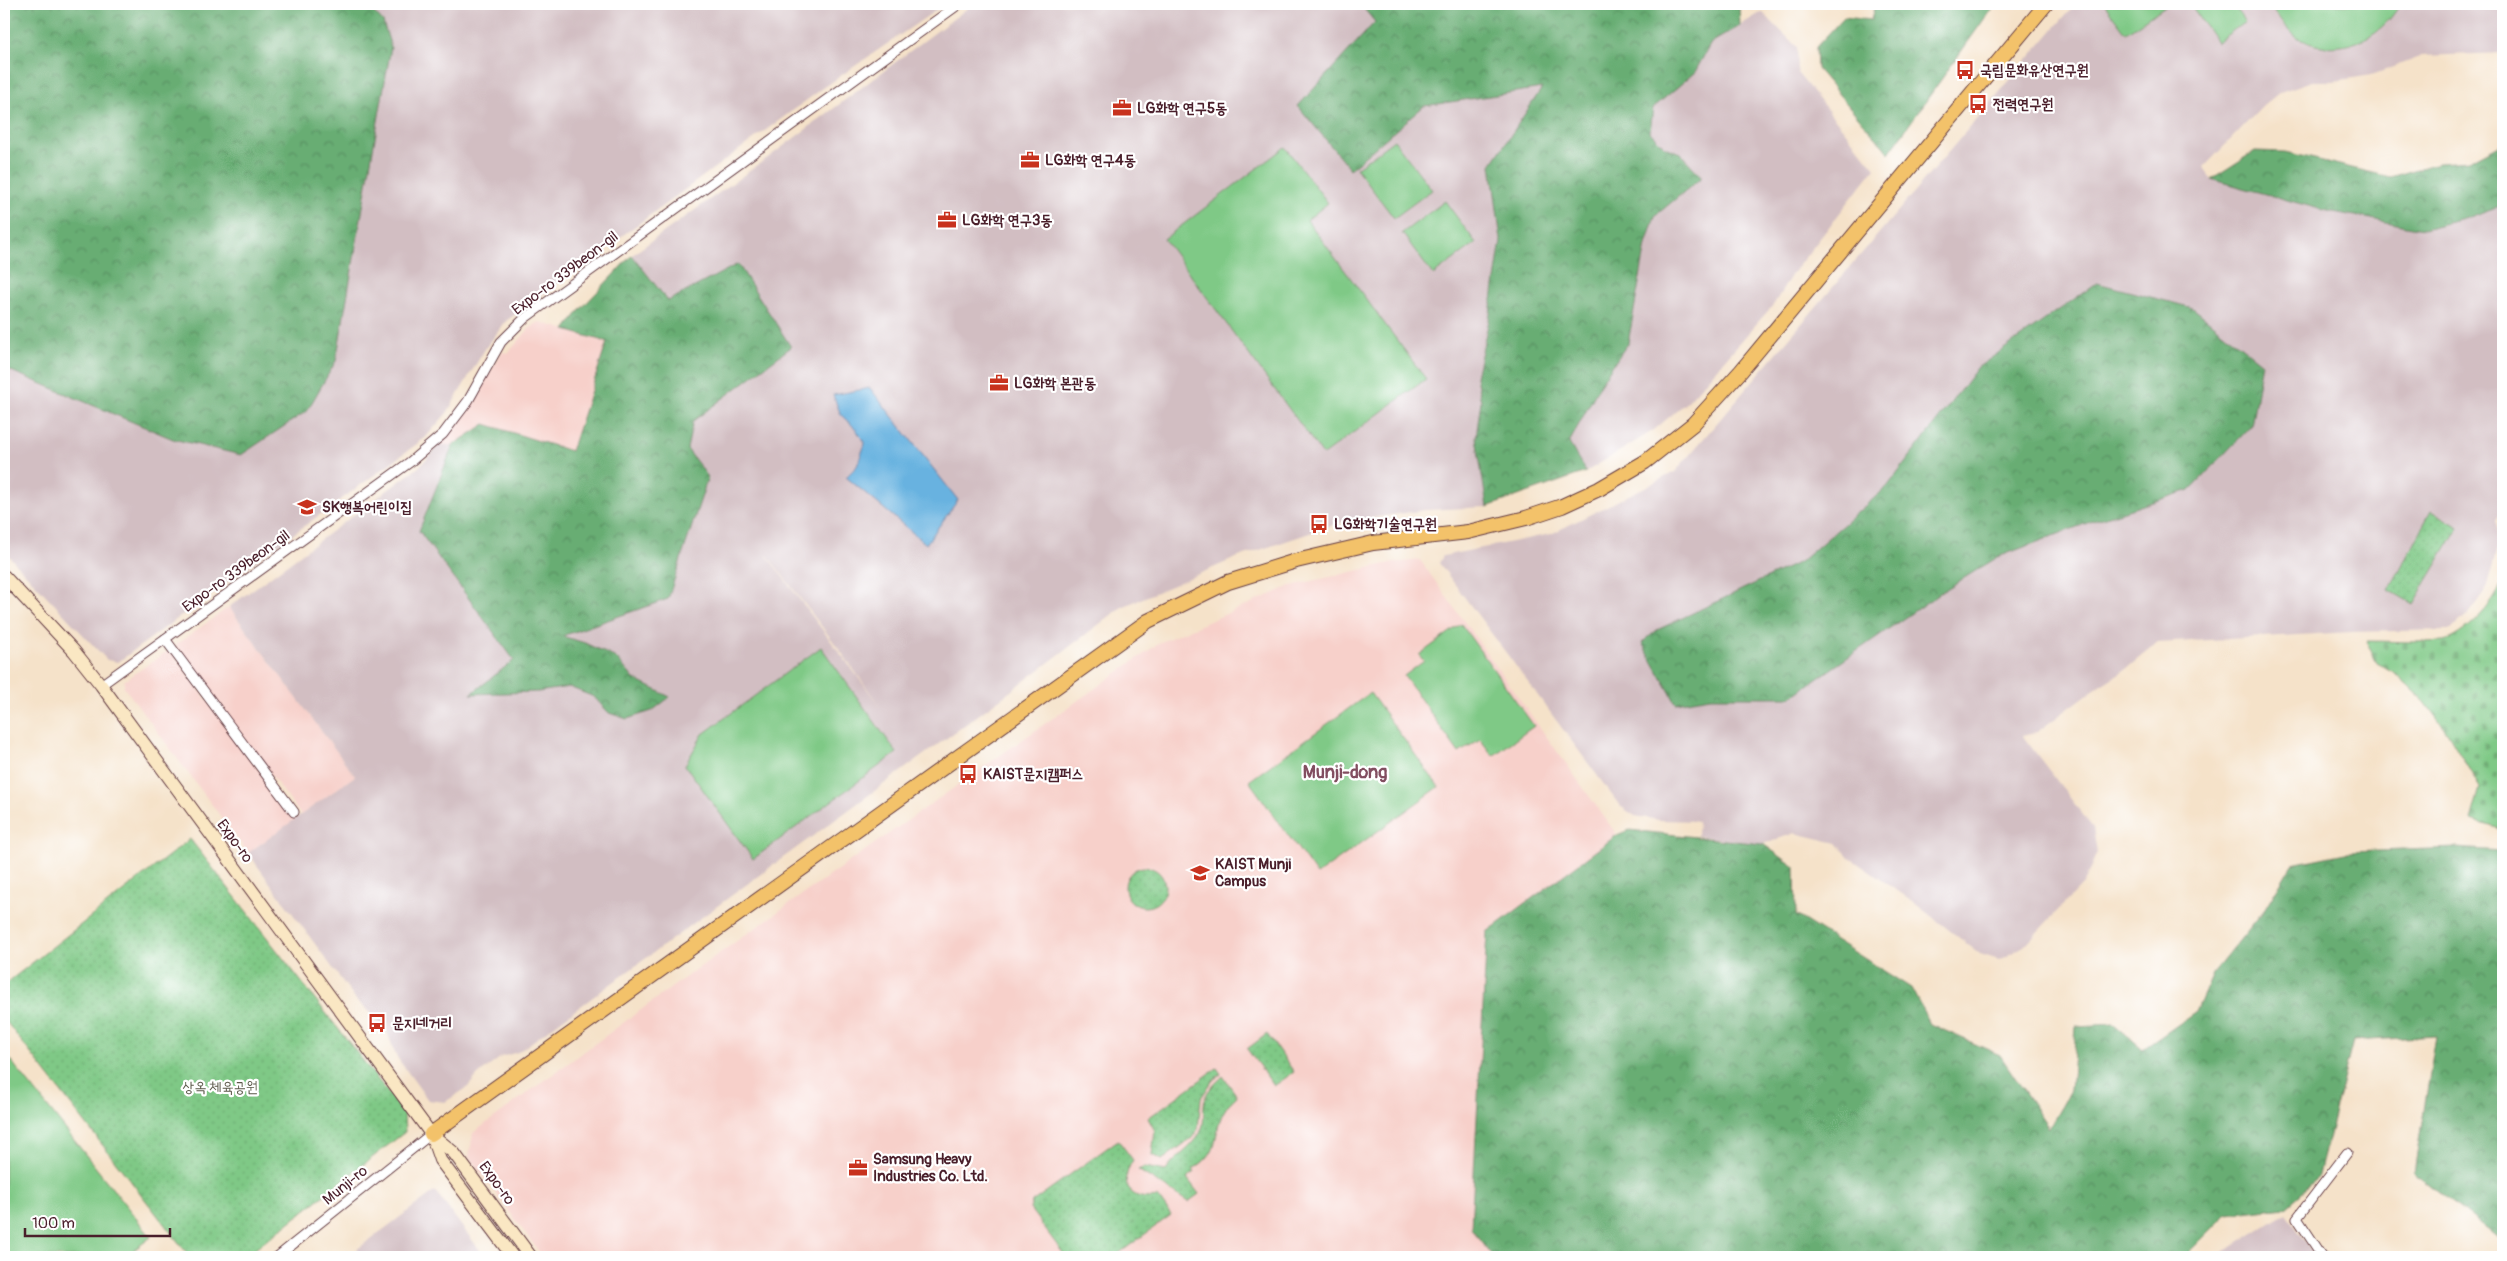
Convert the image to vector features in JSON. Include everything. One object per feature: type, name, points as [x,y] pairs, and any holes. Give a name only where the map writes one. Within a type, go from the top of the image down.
[{"type":"main road","points":[[431,1134],[1148,621],[1228,582],[1296,561],[1373,543],[1468,532],[1526,518],[1562,506],[1599,489],[1645,462],[1693,424],[1741,371],[2046,4]]},
{"type":"main road","name":"Expo-ro","points":[[4,576],[74,651],[431,1134],[454,1153],[531,1257]]},
{"type":"main road","name":"Expo-ro","points":[[431,1134],[440,1160],[514,1257]]},
{"type":"street","name":"Expo-ro 339beon-gil","points":[[101,686],[410,462],[443,434],[468,401],[501,342],[526,318],[959,4]]},
{"type":"street","points":[[165,639],[294,812]]},
{"type":"street","name":"Munji-ro","points":[[277,1257],[431,1134]]},
{"type":"street","points":[[2323,1257],[2297,1218],[2346,1153]]},
{"type":"shaded area","points":[[366,4],[945,4],[826,86],[506,321],[485,349],[447,413],[425,438],[118,662],[107,660],[4,551],[4,368],[173,439],[383,22]]},
{"type":"shaded area","points":[[973,4],[1360,4],[1376,22],[1298,106],[1350,169],[1424,106],[1542,88],[1491,165],[1501,240],[1489,320],[1476,377],[1481,401],[1476,437],[1487,507],[1425,510],[1339,523],[1236,558],[1122,607],[1011,691],[518,1052],[501,1057],[478,1075],[467,1088],[445,1102],[428,1100],[396,1056],[388,1034],[376,1018],[357,1001],[248,853],[355,776],[229,607],[419,467],[439,445],[453,445],[419,531],[514,660],[472,693],[538,692],[569,686],[595,697],[609,713],[652,711],[669,698],[634,679],[616,658],[585,643],[561,636],[687,449],[693,421],[791,346],[668,301],[632,255],[769,157]],"holes":[[[767,555],[839,649],[882,709]]]},
{"type":"shaded area","points":[[2075,4],[2503,4],[2503,53],[2422,56],[2372,75],[2334,81],[2312,81],[2280,92],[2263,106],[2204,167],[2211,179],[2323,210],[2423,229],[2503,205],[2503,509],[2496,520],[2498,546],[2485,592],[2466,618],[2449,630],[2352,632],[2157,643],[2126,669],[2092,691],[2037,732],[2022,735],[2093,828],[2097,852],[2084,883],[2024,946],[1999,960],[1980,954],[1908,898],[1850,858],[1837,843],[1795,833],[1763,844],[1697,836],[1698,821],[1659,820],[1635,816],[1620,806],[1439,563],[1443,556],[1551,534],[1675,472]]},
{"type":"shaded area","points":[[1762,12],[1797,47],[1798,74],[1875,168],[1792,274],[1774,304],[1688,401],[1654,430],[1586,472],[1569,443],[1602,381],[1628,343],[1646,245],[1655,216],[1702,177],[1680,153],[1665,147],[1649,132],[1653,108],[1695,72],[1711,43]]},
{"type":"shaded area","points":[[539,322],[607,342],[570,452],[485,424],[453,445],[439,445],[467,413],[502,352],[508,353],[529,329]]},
{"type":"shaded area","name":"KAIST Munji Campus","points":[[1420,560],[1617,835],[1487,932],[1471,1228],[1493,1257],[543,1257],[469,1157],[473,1133],[690,974],[1161,642],[1291,586],[1386,564]]},
{"type":"shaded area","points":[[229,607],[355,776],[301,815],[176,649],[177,644]]},
{"type":"shaded area","points":[[166,652],[172,653],[296,819],[248,853],[124,687],[124,681]]},
{"type":"shaded area","points":[[435,1191],[485,1257],[362,1257],[356,1250]]},
{"type":"shaded area","points":[[2286,1213],[2316,1257],[2217,1257]]},
{"type":"green space","points":[[4,4],[366,4],[383,22],[391,47],[336,361],[307,411],[241,455],[173,439],[4,368]]},
{"type":"green space","points":[[1360,4],[1739,4],[1740,26],[1711,43],[1695,72],[1653,108],[1650,132],[1665,147],[1680,153],[1702,177],[1655,216],[1646,245],[1628,343],[1602,381],[1569,443],[1586,472],[1487,507],[1476,437],[1481,401],[1476,377],[1489,320],[1501,240],[1491,165],[1542,88],[1424,106],[1350,169],[1298,106],[1375,22]]},
{"type":"green space","points":[[1875,4],[1995,4],[1889,153],[1817,69],[1816,47],[1844,17],[1871,20]]},
{"type":"green space","points":[[2104,4],[2168,4],[2126,33]]},
{"type":"green space","points":[[2190,4],[2232,4],[2245,22],[2217,42]]},
{"type":"green space","points":[[2269,4],[2400,4],[2392,16],[2371,35],[2345,45],[2330,47],[2316,45],[2297,37],[2284,24]]},
{"type":"green space","points":[[1394,140],[1432,190],[1394,218],[1356,168]]},
{"type":"green space","points":[[2503,143],[2503,205],[2464,219],[2423,229],[2323,210],[2211,179],[2255,151],[2285,152],[2390,177],[2438,163],[2469,161]]},
{"type":"green space","points":[[1285,147],[1328,203],[1307,220],[1426,379],[1323,455],[1164,239]]},
{"type":"green space","points":[[1445,201],[1476,243],[1433,275],[1402,233]]},
{"type":"green space","points":[[632,255],[668,301],[738,264],[791,347],[693,421],[687,449],[708,477],[668,599],[562,636],[585,643],[616,658],[634,679],[670,697],[652,711],[627,719],[609,713],[594,697],[569,687],[538,692],[471,694],[514,660],[419,531],[453,445],[485,424],[571,451],[607,342],[565,330],[580,310]]},
{"type":"green space","points":[[2097,283],[2193,308],[2262,363],[2251,426],[2190,490],[2090,522],[1998,557],[1940,593],[1791,697],[1710,697],[1676,703],[1642,643],[1657,630],[1800,562],[1887,487],[1977,368]]},
{"type":"green space","points":[[2431,511],[2459,527],[2413,604],[2389,590]]},
{"type":"green space","points":[[2503,545],[2503,830],[2471,820],[2480,788],[2447,732],[2425,702],[2392,671],[2377,663],[2366,641],[2443,641],[2459,634],[2485,610],[2498,592],[2502,580],[2501,549]]},
{"type":"green space","points":[[1461,624],[1534,726],[1493,756],[1480,739],[1459,753],[1404,676],[1424,661],[1419,655]]},
{"type":"green space","points":[[821,647],[897,753],[753,859],[685,765],[703,734]]},
{"type":"green space","points":[[1370,693],[1439,787],[1317,875],[1249,781]]},
{"type":"green space","points":[[1629,830],[1763,844],[1795,867],[1796,915],[1911,988],[1930,1024],[2000,1055],[2049,1128],[2071,1090],[2076,1026],[2114,1024],[2143,1049],[2196,1012],[2213,973],[2265,909],[2292,864],[2350,852],[2456,848],[2503,851],[2503,1243],[2414,1172],[2436,1036],[2353,1041],[2318,1178],[2285,1207],[2227,1214],[2184,1257],[1493,1257],[1471,1228],[1487,932],[1617,835]]},
{"type":"green space","name":"상옥 체육공원","points":[[190,839],[404,1113],[405,1132],[245,1257],[190,1257],[4,1019],[4,985]]},
{"type":"green space","points":[[1145,867],[1159,873],[1165,887],[1159,901],[1145,907],[1131,901],[1125,887],[1131,873]]},
{"type":"green space","points":[[1267,1034],[1294,1072],[1274,1086],[1247,1049]]},
{"type":"green space","points":[[4,1052],[151,1237],[125,1257],[4,1257]]},
{"type":"green space","points":[[1217,1068],[1221,1074],[1213,1080],[1201,1098],[1198,1129],[1192,1138],[1162,1160],[1152,1155],[1155,1131],[1148,1118]]},
{"type":"green space","points":[[1223,1076],[1237,1096],[1228,1105],[1221,1117],[1216,1140],[1209,1155],[1193,1169],[1195,1172],[1187,1178],[1199,1194],[1188,1202],[1138,1170],[1145,1167],[1166,1171],[1193,1144],[1202,1129],[1206,1095],[1212,1086]]},
{"type":"green space","points":[[1118,1140],[1133,1160],[1126,1177],[1129,1190],[1140,1197],[1158,1197],[1171,1215],[1114,1257],[1066,1257],[1030,1209],[1032,1202]]},
{"type":"water","points":[[870,388],[958,500],[926,544],[846,477],[857,466],[865,444],[856,429],[841,415],[833,395]]},
{"type":"place","name":"국립문화유산연구원","points":[[1965,70]]},
{"type":"place","name":"전력연구원","points":[[1978,104]]},
{"type":"place","name":"LG화학 연구5동","points":[[1122,108]]},
{"type":"place","name":"LG화학 연구4동","points":[[1030,160]]},
{"type":"place","name":"LG화학 연구3동","points":[[947,220]]},
{"type":"place","name":"LG화학 본관동","points":[[999,383]]},
{"type":"place","name":"SK행복어린이집","points":[[307,507]]},
{"type":"place","name":"LG화학기술연구원","points":[[1319,524]]},
{"type":"place","name":"KAIST문지캠퍼스","points":[[968,774]]},
{"type":"place","name":"KAIST Munji Campus","points":[[1200,873]]},
{"type":"place","name":"문지네거리","points":[[377,1023]]},
{"type":"place","name":"Samsung Heavy Industries Co. Ltd.","points":[[858,1168]]},
{"type":"district","name":"Munji-dong","points":[[1345,772]]}]
